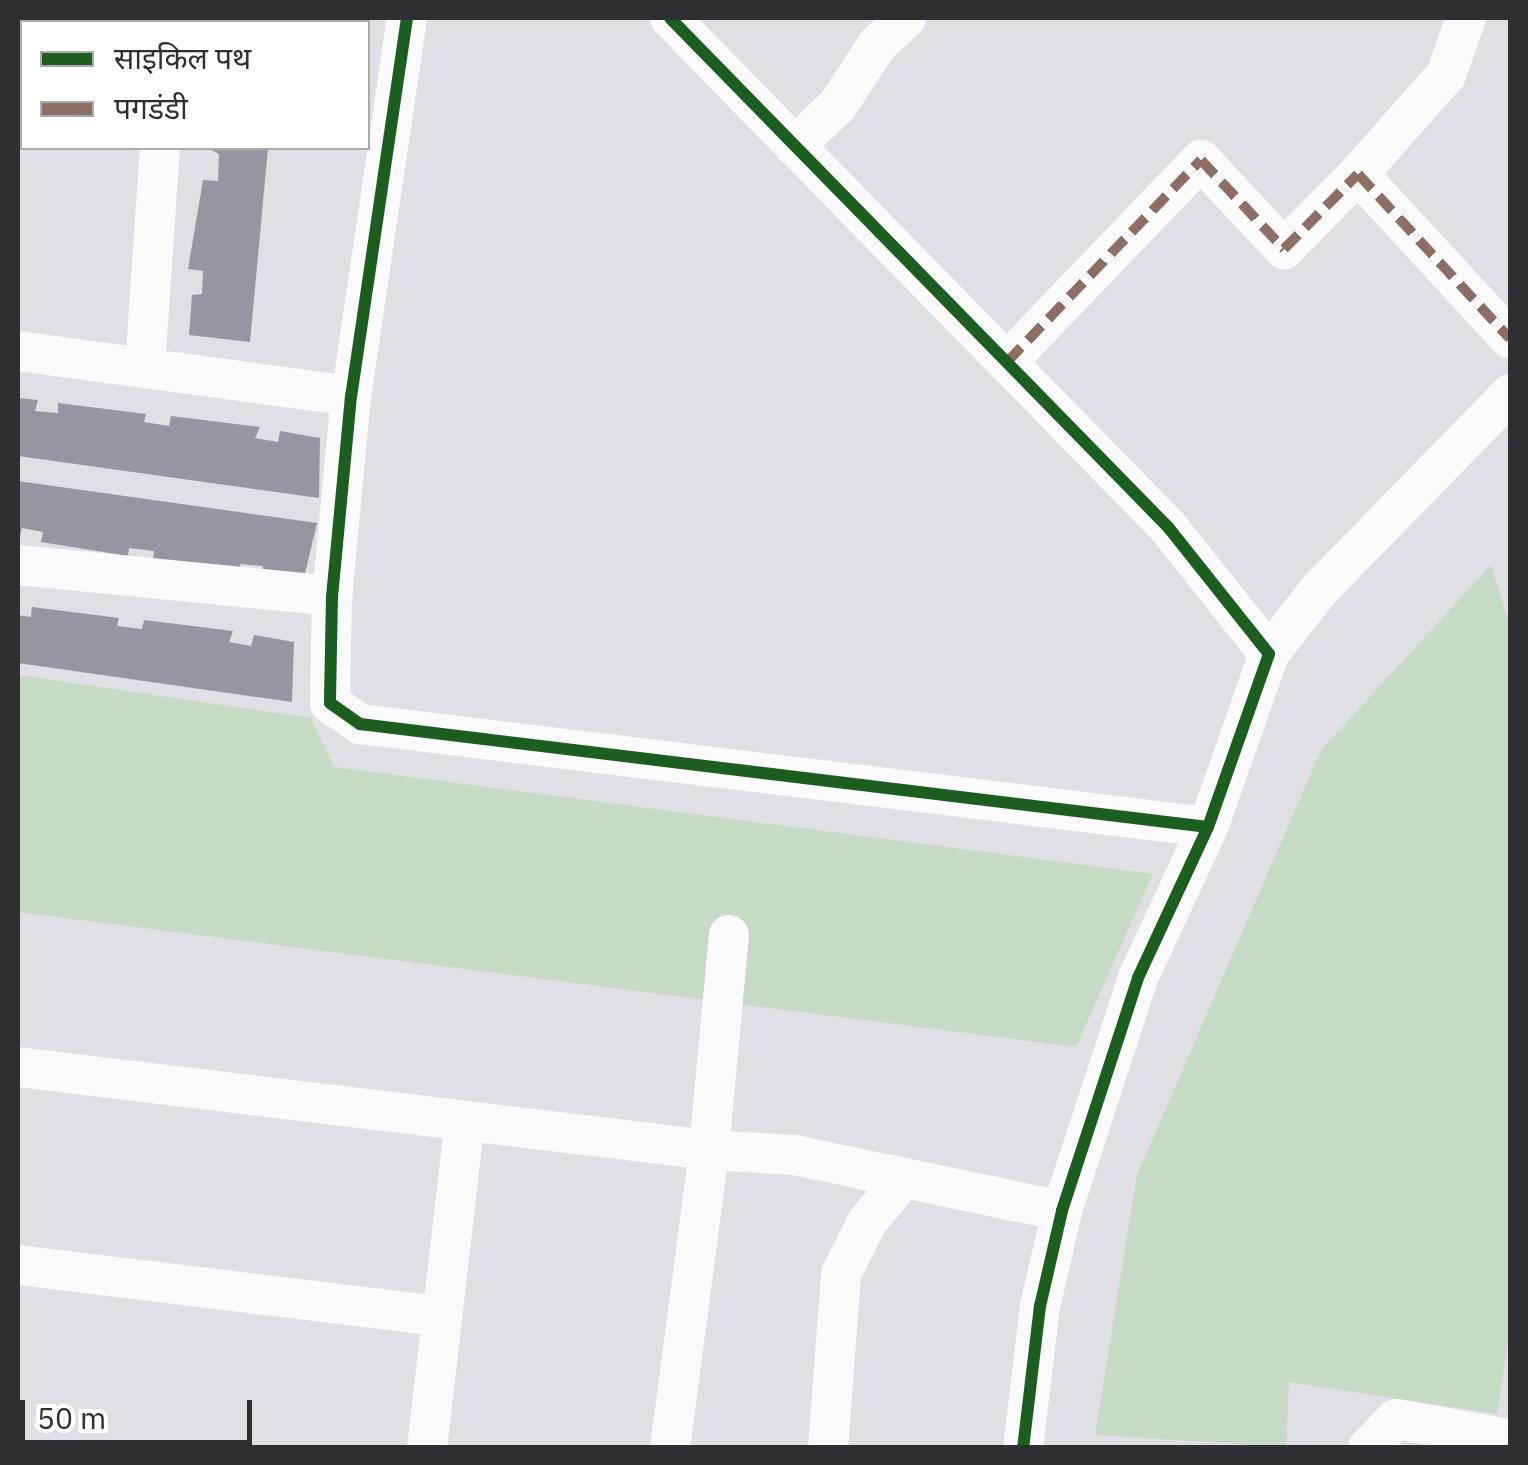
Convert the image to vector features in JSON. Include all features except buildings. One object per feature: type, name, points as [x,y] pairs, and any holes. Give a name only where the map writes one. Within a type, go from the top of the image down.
[{"type":"street","points":[[407,18],[381,114],[332,596],[330,704],[360,724],[1208,828]]},
{"type":"street","points":[[794,146],[837,106],[877,45],[906,18]]},
{"type":"street","points":[[1007,362],[1200,160],[1284,249],[1358,174],[1446,75],[1466,18]]},
{"type":"street","points":[[690,24],[794,146],[1168,527],[1269,654]]},
{"type":"street","points":[[145,367],[160,150]]},
{"type":"street","points":[[1358,174],[1510,339]]},
{"type":"street","points":[[18,351],[350,396]]},
{"type":"street","points":[[1023,1448],[1040,1306],[1062,1211],[1138,978],[1208,828],[1269,654],[1318,590],[1510,394]]},
{"type":"street","points":[[18,565],[332,596]]},
{"type":"street","points":[[670,1448],[709,1150],[729,935]]},
{"type":"street","points":[[18,1067],[709,1150],[794,1155],[1062,1211]]},
{"type":"street","points":[[427,1448],[465,1121]]},
{"type":"street","points":[[828,1448],[841,1274],[867,1222],[904,1178]]},
{"type":"street","points":[[18,1265],[442,1316]]},
{"type":"street","points":[[1368,1448],[1396,1418],[1510,1439]]},
{"type":"green space","points":[[1491,565],[1510,626],[1510,1328],[1497,1414],[1289,1382],[1286,1447],[1095,1435],[1137,1175],[1321,750]]},
{"type":"green space","points":[[18,675],[311,718],[334,767],[1153,874],[1076,1047],[18,912]]},
{"type":"marked path","points":[[1007,362],[1201,160],[1284,249],[1358,174],[1510,339]]},
{"type":"cycle path","points":[[407,18],[351,396],[332,596],[330,703],[360,724],[1208,827]]},
{"type":"cycle path","points":[[670,18],[1168,527],[1269,654],[1208,827],[1138,978],[1062,1211],[1040,1306],[1023,1448]]}]
